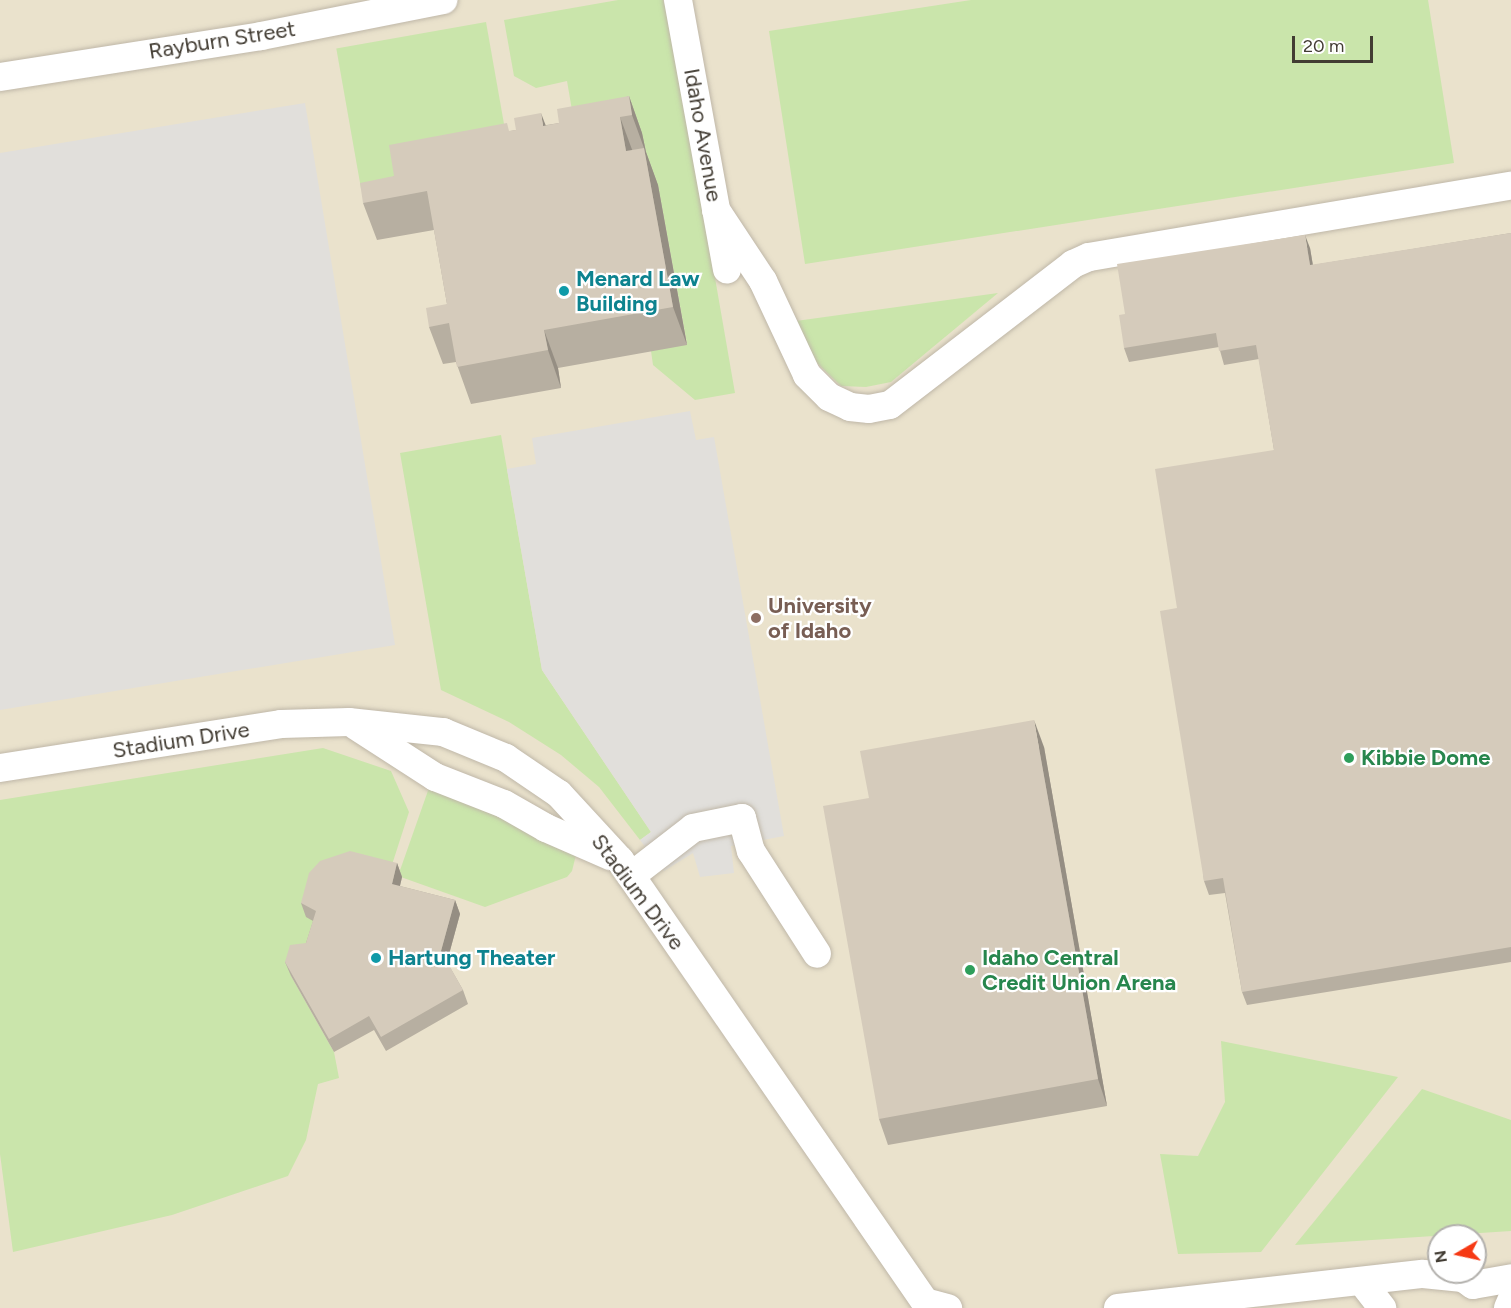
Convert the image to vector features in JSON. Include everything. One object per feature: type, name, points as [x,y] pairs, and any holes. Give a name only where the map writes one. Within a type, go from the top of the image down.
[{"type":"street","name":"Rayburn Street","points":[[0,77],[261,36],[444,0]]},
{"type":"street","name":"Idaho Avenue","points":[[678,0],[727,270]]},
{"type":"street","points":[[716,210],[763,281],[807,375],[829,398],[850,407],[869,409],[890,405],[1073,264],[1089,257],[1511,186]]},
{"type":"street","points":[[349,722],[435,777],[504,804],[625,868],[693,828],[742,818],[751,851],[817,954]]},
{"type":"street","name":"Stadium Drive","points":[[0,768],[280,724],[349,722],[443,732],[506,758],[559,794],[625,868],[931,1306]]},
{"type":"street","points":[[1118,1308],[1423,1274],[1463,1278],[1473,1297],[1511,1278]]},
{"type":"street","points":[[1362,1282],[1383,1308]]},
{"type":"street","points":[[1508,1308],[1511,1301]]},
{"type":"shaded area","name":"University of Idaho","points":[[0,0],[1511,0],[1511,1308],[0,1308]]},
{"type":"shaded area","points":[[305,103],[395,645],[0,710],[0,153]]},
{"type":"shaded area","points":[[690,411],[696,440],[714,437],[784,836],[731,846],[734,873],[700,877],[693,853],[664,871],[640,840],[651,832],[542,670],[507,469],[536,464],[532,438]]},
{"type":"green space","points":[[618,0],[663,0],[669,13],[735,393],[695,400],[653,365],[651,351],[687,344],[658,186],[578,145],[567,81],[536,88],[514,76],[504,20]]},
{"type":"green space","points":[[971,0],[1428,0],[1454,163],[805,264],[769,31]]},
{"type":"green space","points":[[486,22],[511,163],[361,189],[336,48]]},
{"type":"green space","points":[[998,293],[891,382],[866,387],[841,386],[813,359],[796,321]]},
{"type":"green space","points":[[501,435],[542,670],[651,832],[640,840],[599,787],[561,755],[509,722],[441,690],[400,453]]},
{"type":"green space","points":[[323,748],[391,771],[409,812],[389,874],[321,925],[291,976],[334,1052],[339,1078],[318,1084],[306,1140],[288,1176],[172,1215],[13,1252],[0,1154],[0,800]]},
{"type":"green space","points":[[430,785],[577,851],[572,871],[567,877],[485,907],[398,876]]},
{"type":"green space","points":[[1221,1041],[1398,1077],[1261,1252],[1178,1254],[1160,1154],[1198,1156],[1225,1102]]},
{"type":"green space","points":[[1422,1089],[1511,1120],[1511,1231],[1487,1233],[1487,1224],[1427,1224],[1427,1236],[1295,1245]]},
{"type":"building","name":"Menard Law Building","points":[[629,96],[632,115],[620,117],[626,151],[644,148],[673,307],[544,330],[548,350],[457,367],[449,323],[429,327],[426,308],[447,304],[427,191],[363,203],[360,183],[394,176],[389,145],[507,123],[509,131],[516,130],[514,118],[541,113],[543,126],[559,123],[557,109]]},
{"type":"building","name":"Kibbie Dome","points":[[1511,233],[1511,947],[1242,992],[1223,878],[1204,881],[1160,611],[1177,608],[1155,469],[1274,450],[1256,345],[1219,351],[1216,333],[1124,348],[1119,315],[1125,314],[1117,264],[1305,235],[1310,265]]},
{"type":"building","name":"Idaho Central Credit Union Arena","points":[[1034,720],[1098,1079],[879,1119],[823,806],[869,798],[860,751]]},
{"type":"building","name":"Hartung Theater","points":[[350,851],[397,863],[392,884],[455,900],[441,951],[463,990],[381,1037],[369,1016],[329,1039],[285,962],[290,945],[306,943],[316,911],[301,903],[309,873],[320,861]]},
{"type":"place","name":"Menard Law Building","points":[[564,291]]},
{"type":"place","name":"University of Idaho","points":[[756,618]]},
{"type":"place","name":"Kibbie Dome","points":[[1349,758]]},
{"type":"place","name":"Hartung Theater","points":[[376,958]]},
{"type":"place","name":"Idaho Central Credit Union Arena","points":[[970,970]]}]
